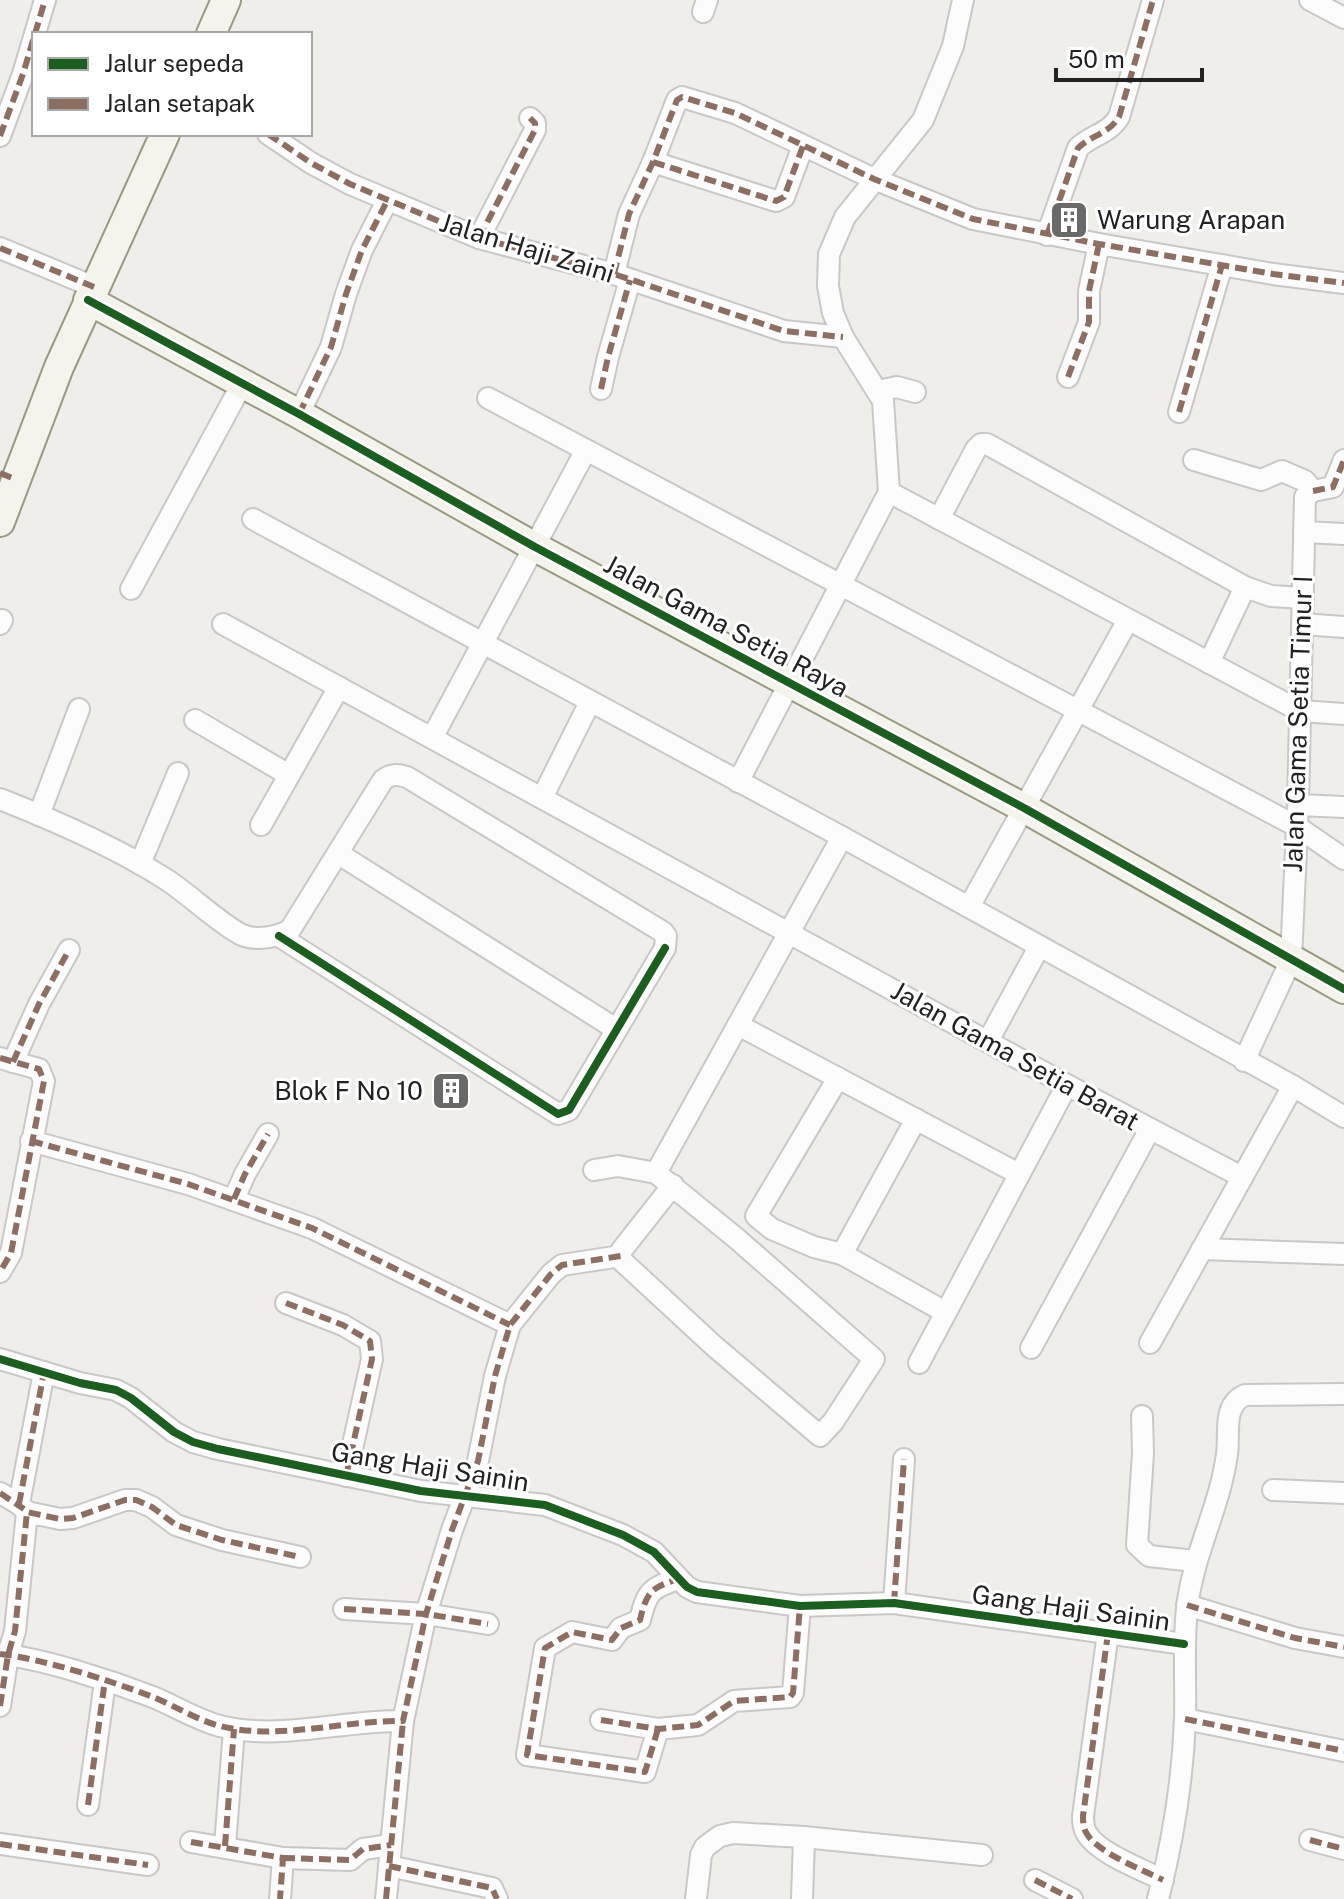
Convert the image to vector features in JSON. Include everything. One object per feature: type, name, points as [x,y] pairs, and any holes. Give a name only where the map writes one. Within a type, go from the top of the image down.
[{"type":"street","points":[[35,32],[45,0]]},
{"type":"street","points":[[212,32],[226,0]]},
{"type":"street","points":[[738,782],[889,492],[885,415],[878,391],[843,337],[833,313],[828,286],[829,254],[845,217],[923,120],[953,46],[963,0]]},
{"type":"street","points":[[1047,235],[1078,148],[1086,140],[1114,126],[1119,117],[1153,0]]},
{"type":"street","points":[[1310,0],[1344,18]]},
{"type":"street","points":[[0,136],[32,44]]},
{"type":"street","points":[[601,389],[622,277],[629,214],[677,100],[682,97],[735,113],[874,179],[973,219],[1099,244],[1344,283]]},
{"type":"street","points":[[479,238],[535,130],[535,123],[530,118]]},
{"type":"street","points":[[0,522],[8,476],[164,136]]},
{"type":"street","name":"Jalan Haji Zaini","points":[[271,136],[311,163],[387,201],[479,238],[622,277],[784,331],[843,337]]},
{"type":"street","points":[[653,162],[776,201],[784,197],[803,146]]},
{"type":"street","points":[[299,414],[331,347],[362,250],[387,201]]},
{"type":"street","points":[[1068,377],[1089,322],[1089,291],[1099,244]]},
{"type":"street","points":[[0,248],[91,294]]},
{"type":"street","points":[[1179,412],[1222,265]]},
{"type":"street","name":"Jalan Gama Setia Raya","points":[[91,294],[242,384],[535,547],[1024,808],[1344,989]]},
{"type":"street","points":[[131,589],[242,384]]},
{"type":"street","points":[[878,391],[897,387],[915,392]]},
{"type":"street","points":[[488,398],[1296,826],[1344,859]]},
{"type":"street","points":[[939,519],[976,449],[981,444],[987,444],[1245,587],[1271,596],[1303,598]]},
{"type":"street","points":[[432,738],[586,450]]},
{"type":"street","points":[[1194,460],[1261,480],[1282,471],[1305,481],[1313,491],[1333,487],[1344,460]]},
{"type":"street","name":"Jalan Gama Setia Timur I","points":[[1291,960],[1305,497],[1313,491]]},
{"type":"street","points":[[889,492],[1300,711],[1344,714]]},
{"type":"street","points":[[253,519],[842,837],[1344,1117]]},
{"type":"street","points":[[1304,532],[1344,534]]},
{"type":"street","points":[[1209,663],[1245,587]]},
{"type":"street","points":[[969,907],[1128,620]]},
{"type":"street","name":"Jalan Gama Setia Barat","points":[[223,624],[1067,1085],[1242,1177]]},
{"type":"street","points":[[1302,624],[1344,627]]},
{"type":"street","points":[[261,825],[339,687]]},
{"type":"street","points":[[542,798],[590,702]]},
{"type":"street","points":[[39,815],[79,709]]},
{"type":"street","points":[[195,720],[289,775]]},
{"type":"street","points":[[140,864],[178,773]]},
{"type":"street","points":[[0,799],[140,864],[243,935],[267,937],[290,930],[383,780],[389,775],[398,774],[666,936],[665,948],[569,1110],[558,1114],[267,937]]},
{"type":"street","points":[[1298,805],[1344,807]]},
{"type":"street","points":[[656,1173],[842,837]]},
{"type":"street","points":[[339,854],[616,1029]]},
{"type":"street","points":[[988,1041],[1039,947]]},
{"type":"street","points":[[0,1272],[11,1253],[44,1077],[39,1069],[7,1060],[69,950]]},
{"type":"street","points":[[1244,1061],[1291,960]]},
{"type":"street","points":[[738,1025],[1019,1174]]},
{"type":"street","points":[[838,1078],[756,1216],[772,1229],[814,1247],[842,1254],[945,1312]]},
{"type":"street","points":[[919,1363],[1067,1085]]},
{"type":"street","points":[[1150,1343],[1293,1086]]},
{"type":"street","points":[[842,1254],[916,1119]]},
{"type":"street","points":[[1031,1348],[1150,1129]]},
{"type":"street","points":[[234,1199],[268,1134]]},
{"type":"street","points":[[31,1141],[234,1199],[312,1228],[510,1325]]},
{"type":"street","points":[[594,1170],[618,1166],[656,1173],[673,1185],[874,1359],[833,1422],[820,1436],[714,1346],[621,1260],[621,1251],[673,1185]]},
{"type":"street","points":[[1202,1249],[1344,1254]]},
{"type":"street","points":[[386,1899],[403,1721],[426,1614],[452,1530],[478,1461],[501,1349],[510,1325],[551,1274],[562,1265],[621,1256]]},
{"type":"street","points":[[286,1303],[343,1325],[370,1341],[369,1372],[346,1476]]},
{"type":"street","name":"Gang Haji Sainin","points":[[0,1359],[116,1390],[193,1442],[421,1491],[545,1505],[623,1535],[654,1552],[670,1566],[678,1579],[697,1592],[800,1606],[894,1603],[1184,1644]]},
{"type":"street","points":[[0,1706],[4,1655],[15,1631],[23,1508],[44,1372]]},
{"type":"street","points":[[1108,1633],[1083,1816],[1084,1828],[1094,1842],[1160,1889],[1176,1809],[1185,1719],[1187,1605],[1195,1561],[1216,1506],[1227,1454],[1229,1412],[1234,1402],[1245,1395],[1344,1394]]},
{"type":"street","points":[[1142,1416],[1143,1453],[1137,1545],[1149,1556],[1195,1561]]},
{"type":"street","points":[[894,1603],[904,1459]]},
{"type":"street","points":[[1273,1490],[1344,1493]]},
{"type":"street","points":[[0,1493],[23,1508],[60,1519],[73,1518],[125,1500],[136,1500],[152,1507],[171,1524],[222,1540],[300,1557]]},
{"type":"street","points":[[658,1729],[645,1772],[527,1755],[545,1648],[572,1632],[612,1640],[621,1628],[640,1620],[645,1599],[654,1587],[678,1579]]},
{"type":"street","points":[[1187,1605],[1295,1638],[1344,1647]]},
{"type":"street","points":[[601,1720],[658,1729],[698,1725],[734,1701],[790,1697],[793,1693],[800,1606]]},
{"type":"street","points":[[344,1609],[426,1614],[488,1624]]},
{"type":"street","points":[[4,1655],[153,1697],[207,1722],[234,1729],[274,1731],[403,1721]]},
{"type":"street","points":[[88,1805],[105,1682]]},
{"type":"street","points":[[1185,1719],[1344,1751]]},
{"type":"street","points":[[225,1846],[234,1729]]},
{"type":"street","points":[[696,1899],[701,1855],[712,1840],[733,1833],[982,1855]]},
{"type":"street","points":[[802,1899],[804,1837]]},
{"type":"street","points":[[1310,1840],[1344,1849]]},
{"type":"street","points":[[191,1842],[283,1858],[350,1860],[363,1849],[391,1845]]},
{"type":"street","points":[[0,1844],[148,1865]]},
{"type":"street","points":[[280,1899],[283,1858]]},
{"type":"street","points":[[389,1866],[492,1888],[497,1899]]},
{"type":"street","points":[[1035,1880],[1072,1899]]},
{"type":"marked path","points":[[35,32],[45,0]]},
{"type":"marked path","points":[[1047,235],[1078,148],[1110,127],[1119,117],[1153,0]]},
{"type":"marked path","points":[[0,136],[32,44]]},
{"type":"marked path","points":[[614,274],[629,214],[677,100],[682,97],[735,113],[874,179],[973,219],[1099,244],[1344,283]]},
{"type":"marked path","points":[[479,238],[535,130],[535,123],[530,118]]},
{"type":"marked path","points":[[271,136],[350,184],[479,238],[614,274],[784,331],[843,337]]},
{"type":"marked path","points":[[653,162],[776,201],[784,197],[803,146]]},
{"type":"marked path","points":[[299,414],[331,347],[362,250],[387,201]]},
{"type":"marked path","points":[[1068,377],[1089,322],[1089,291],[1099,244]]},
{"type":"marked path","points":[[0,248],[94,287]]},
{"type":"marked path","points":[[1179,412],[1222,265]]},
{"type":"marked path","points":[[601,389],[630,280]]},
{"type":"marked path","points":[[1313,491],[1333,487],[1344,460]]},
{"type":"marked path","points":[[0,473],[15,479]]},
{"type":"marked path","points":[[13,1062],[39,1004],[69,950]]},
{"type":"marked path","points":[[0,1058],[39,1069],[44,1081],[11,1253],[0,1272]]},
{"type":"marked path","points":[[234,1199],[268,1134]]},
{"type":"marked path","points":[[31,1141],[188,1184],[312,1228],[510,1325]]},
{"type":"marked path","points":[[0,1654],[98,1678],[153,1697],[194,1717],[242,1730],[288,1731],[403,1721],[426,1614],[452,1530],[478,1461],[495,1376],[510,1325],[551,1274],[562,1265],[621,1256]]},
{"type":"marked path","points":[[286,1303],[343,1325],[370,1341],[372,1359],[346,1476]]},
{"type":"marked path","points":[[19,1504],[44,1372]]},
{"type":"marked path","points":[[894,1603],[904,1459]]},
{"type":"marked path","points":[[0,1493],[24,1509]]},
{"type":"marked path","points":[[0,1706],[15,1631],[27,1512],[60,1519],[73,1518],[125,1500],[136,1500],[152,1507],[176,1525],[222,1540],[300,1557]]},
{"type":"marked path","points":[[658,1729],[645,1772],[527,1755],[545,1648],[572,1632],[612,1640],[621,1628],[640,1620],[652,1592],[678,1579]]},
{"type":"marked path","points":[[1187,1605],[1295,1638],[1344,1647]]},
{"type":"marked path","points":[[601,1720],[658,1729],[698,1725],[734,1701],[790,1697],[793,1693],[800,1606]]},
{"type":"marked path","points":[[344,1609],[426,1614],[488,1624]]},
{"type":"marked path","points":[[1108,1633],[1084,1827],[1101,1848],[1163,1880]]},
{"type":"marked path","points":[[88,1805],[104,1687]]},
{"type":"marked path","points":[[1185,1719],[1344,1751]]},
{"type":"marked path","points":[[386,1899],[403,1721]]},
{"type":"marked path","points":[[225,1846],[234,1729]]},
{"type":"marked path","points":[[1310,1840],[1344,1849]]},
{"type":"marked path","points":[[191,1842],[283,1858],[280,1899]]},
{"type":"marked path","points":[[0,1844],[148,1865]]},
{"type":"marked path","points":[[283,1858],[350,1860],[363,1849],[391,1845]]},
{"type":"marked path","points":[[389,1866],[492,1888],[497,1899]]},
{"type":"marked path","points":[[1035,1880],[1072,1899]]},
{"type":"cycle path","points":[[88,300],[535,547],[1024,808],[1344,989]]},
{"type":"cycle path","points":[[279,936],[558,1114],[569,1110],[665,948]]},
{"type":"cycle path","points":[[0,1359],[80,1383],[116,1390],[174,1432],[193,1442],[218,1449],[421,1491],[545,1505],[623,1535],[654,1552],[687,1587],[697,1592],[800,1606],[894,1603],[1184,1644]]},
{"type":"place","name":"Warung Arapan","points":[[1069,220]]},
{"type":"place","name":"Blok F No 10","points":[[451,1091]]}]
